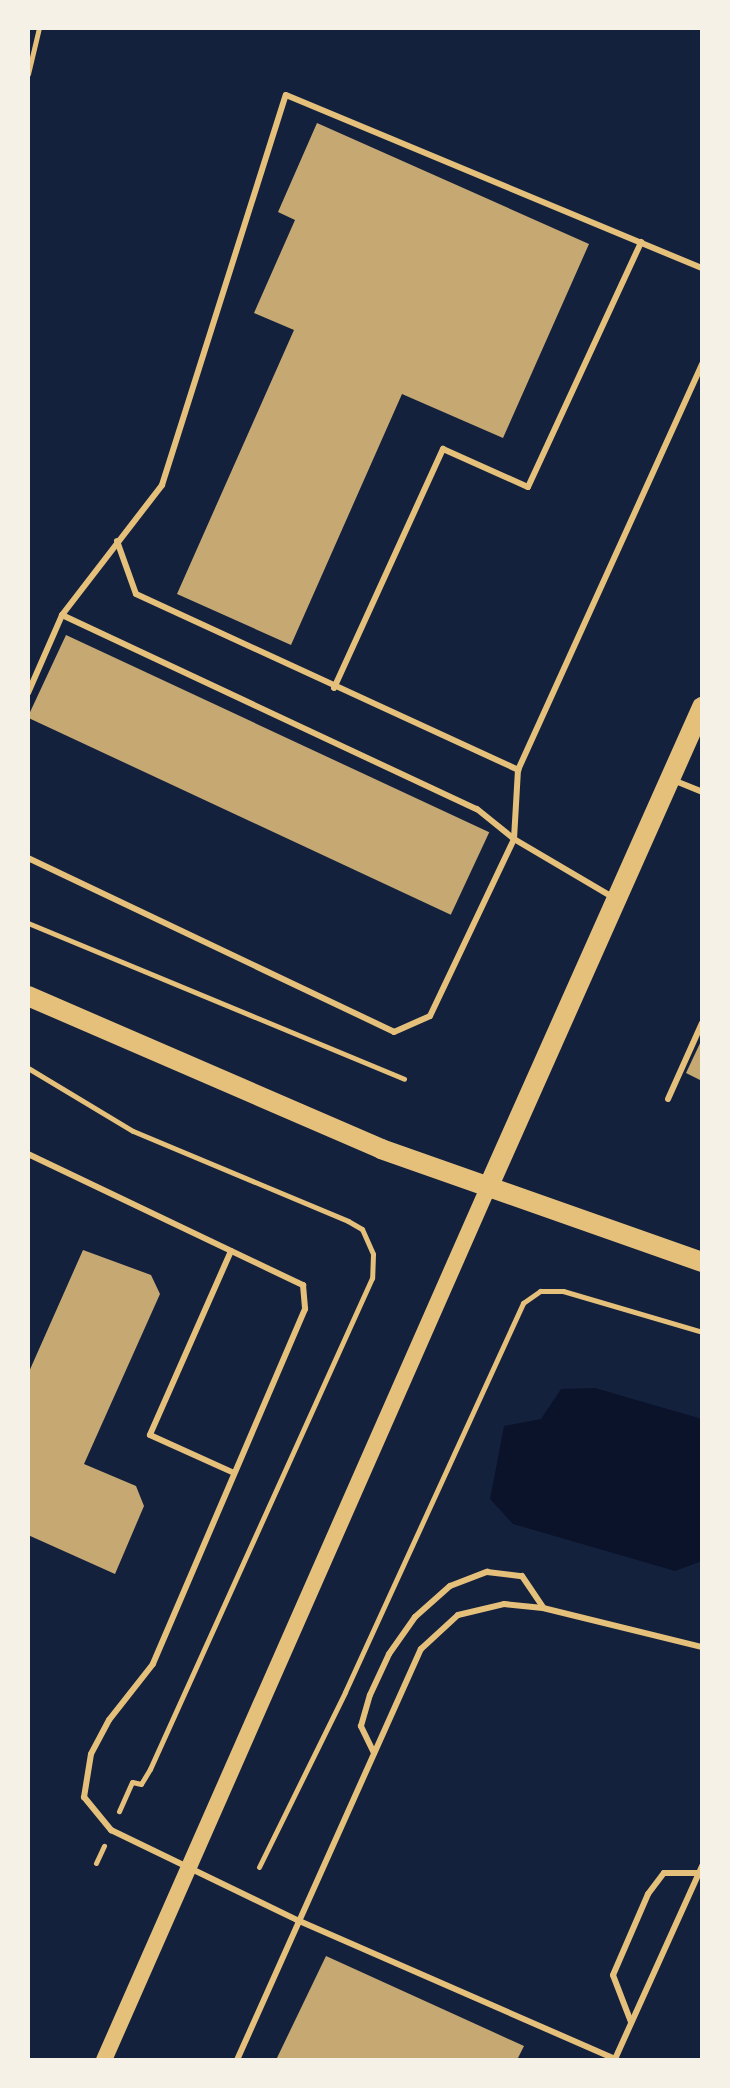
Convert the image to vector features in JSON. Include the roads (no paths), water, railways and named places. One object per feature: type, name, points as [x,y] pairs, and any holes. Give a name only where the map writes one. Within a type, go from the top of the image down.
[{"type":"main road","points":[[104,2060],[702,707]]},
{"type":"main road","points":[[28,996],[487,1190],[702,1262]]},
{"type":"lane","points":[[28,693],[62,615],[162,485],[286,95],[702,268]]},
{"type":"lane","points":[[334,688],[443,449],[528,487],[641,242]]},
{"type":"lane","points":[[28,858],[394,1032],[430,1016],[514,839],[518,770],[702,364]]},
{"type":"lane","points":[[117,541],[136,594],[334,688],[518,770]]},
{"type":"lane","points":[[62,615],[477,809],[514,839],[618,900]]},
{"type":"lane","points":[[670,779],[702,792]]},
{"type":"lane","points":[[668,1099],[702,1023]]},
{"type":"lane","points":[[28,1154],[303,1285],[305,1309],[153,1664],[109,1720],[91,1754],[84,1797],[111,1830],[297,1920],[616,2060],[700,1870],[664,1873],[648,1894],[613,1975],[631,2023]]},
{"type":"lane","points":[[231,1251],[150,1435],[234,1473]]},
{"type":"lane","points":[[374,1753],[361,1726],[370,1695],[389,1654],[415,1617],[450,1586],[487,1572],[522,1576],[543,1608]]},
{"type":"lane","points":[[237,2060],[297,1920],[421,1649],[458,1615],[504,1604],[543,1608],[702,1647]]},
{"type":"water","points":[[595,1388],[702,1419],[702,1561],[675,1571],[513,1524],[490,1499],[504,1426],[541,1419],[561,1389]]}]
